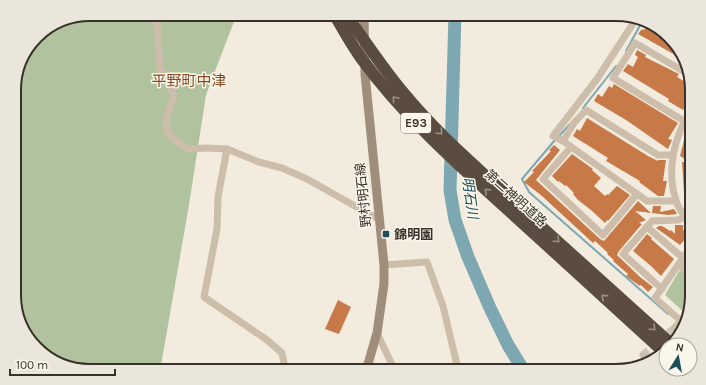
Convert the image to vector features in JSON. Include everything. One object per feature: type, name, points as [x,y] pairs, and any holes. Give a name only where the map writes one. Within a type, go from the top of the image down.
[{"type":"highway","name":"第二神明道路","points":[[338,21],[361,57],[396,101],[444,152],[658,347]]},
{"type":"highway","name":"第二神明道路","points":[[351,21],[371,52],[407,97],[447,139],[663,337]]},
{"type":"main road","name":"野村明石線","points":[[364,21],[365,74],[378,219],[384,265],[384,284],[377,333],[368,364]]},
{"type":"street","points":[[157,21],[160,69],[167,79],[174,96],[166,119],[168,134],[187,149],[227,149],[259,162],[282,168],[307,179],[378,219]]},
{"type":"street","points":[[633,23],[597,79],[553,136],[563,141],[647,201],[676,201]]},
{"type":"street","points":[[662,289],[623,254],[652,221],[678,220],[685,217],[676,201],[672,178],[672,156],[684,121],[614,78],[635,43],[683,71]]},
{"type":"street","points":[[563,141],[574,123],[586,110],[658,155],[672,156]]},
{"type":"street","points":[[571,147],[543,179],[604,235],[638,194]]},
{"type":"street","points":[[227,149],[218,197],[217,229],[204,297],[267,340],[282,353],[284,364]]},
{"type":"street","points":[[647,226],[683,258]]},
{"type":"street","points":[[680,320],[655,298],[685,255]]},
{"type":"street","points":[[384,265],[427,262],[443,306],[457,364]]},
{"type":"street","points":[[679,265],[685,270]]},
{"type":"street","points":[[674,328],[679,323]]},
{"type":"street","points":[[377,333],[392,364]]},
{"type":"street","points":[[642,355],[645,358]]},
{"type":"green space","points":[[234,21],[206,95],[189,205],[161,364],[90,364],[72,362],[59,357],[38,341],[26,322],[23,313],[21,295],[21,85],[23,72],[28,59],[44,38],[55,30],[76,22]]},
{"type":"green space","points":[[683,270],[685,272],[683,311],[665,295],[679,271]]},
{"type":"building","points":[[647,28],[662,38],[676,56],[638,34],[642,29],[644,30]]},
{"type":"building","points":[[637,50],[646,55],[645,57],[679,74],[677,77],[684,81],[685,90],[685,106],[683,110],[668,101],[669,99],[623,71],[628,64],[633,67],[638,57],[635,55]]},
{"type":"building","points":[[614,84],[678,123],[668,139],[672,140],[668,149],[626,120],[594,101],[598,94],[602,97],[609,86],[612,88]]},
{"type":"building","points":[[587,118],[648,156],[658,161],[666,160],[663,181],[667,181],[664,196],[658,196],[639,182],[640,181],[606,161],[608,158],[573,136],[577,129],[580,131]]},
{"type":"building","points":[[685,136],[685,159],[680,156]]},
{"type":"building","points":[[554,145],[560,150],[536,180],[600,239],[604,241],[638,201],[651,213],[635,211],[646,220],[639,223],[642,224],[617,255],[653,287],[648,292],[641,285],[640,286],[626,276],[628,274],[613,261],[614,260],[607,254],[608,253],[595,241],[593,243],[542,196],[524,182],[534,172],[532,171],[551,151],[549,150]]},
{"type":"building","points":[[572,154],[593,169],[592,170],[601,178],[594,186],[605,196],[617,186],[630,195],[605,223],[578,200],[573,194],[574,193],[566,185],[565,186],[559,181],[558,182],[552,176]]},
{"type":"building","points":[[682,162],[685,162],[684,193]]},
{"type":"building","points":[[653,206],[661,206],[660,212],[674,209],[677,214],[668,215],[652,213]]},
{"type":"building","points":[[675,225],[683,225],[683,230],[685,230],[685,239],[680,245],[656,228],[662,226],[670,231],[671,230],[675,234]]},
{"type":"building","points":[[647,234],[674,259],[661,276],[633,251]]},
{"type":"building","points":[[338,300],[351,307],[339,334],[325,329]]},
{"type":"waterway","name":"明石川","points":[[455,21],[450,190],[455,220],[468,257],[490,308],[508,345],[520,364]]},
{"type":"waterway","points":[[626,51],[640,26]]},
{"type":"waterway","points":[[583,108],[616,66]]},
{"type":"waterway","points":[[558,137],[570,124]]},
{"type":"waterway","points":[[555,140],[522,179],[529,192],[668,314]]},
{"type":"tunnel","points":[[643,355],[674,328]]},
{"type":"place","name":"錦明園","points":[[386,234]]},
{"type":"district","name":"平野町中津","points":[[189,81]]}]
